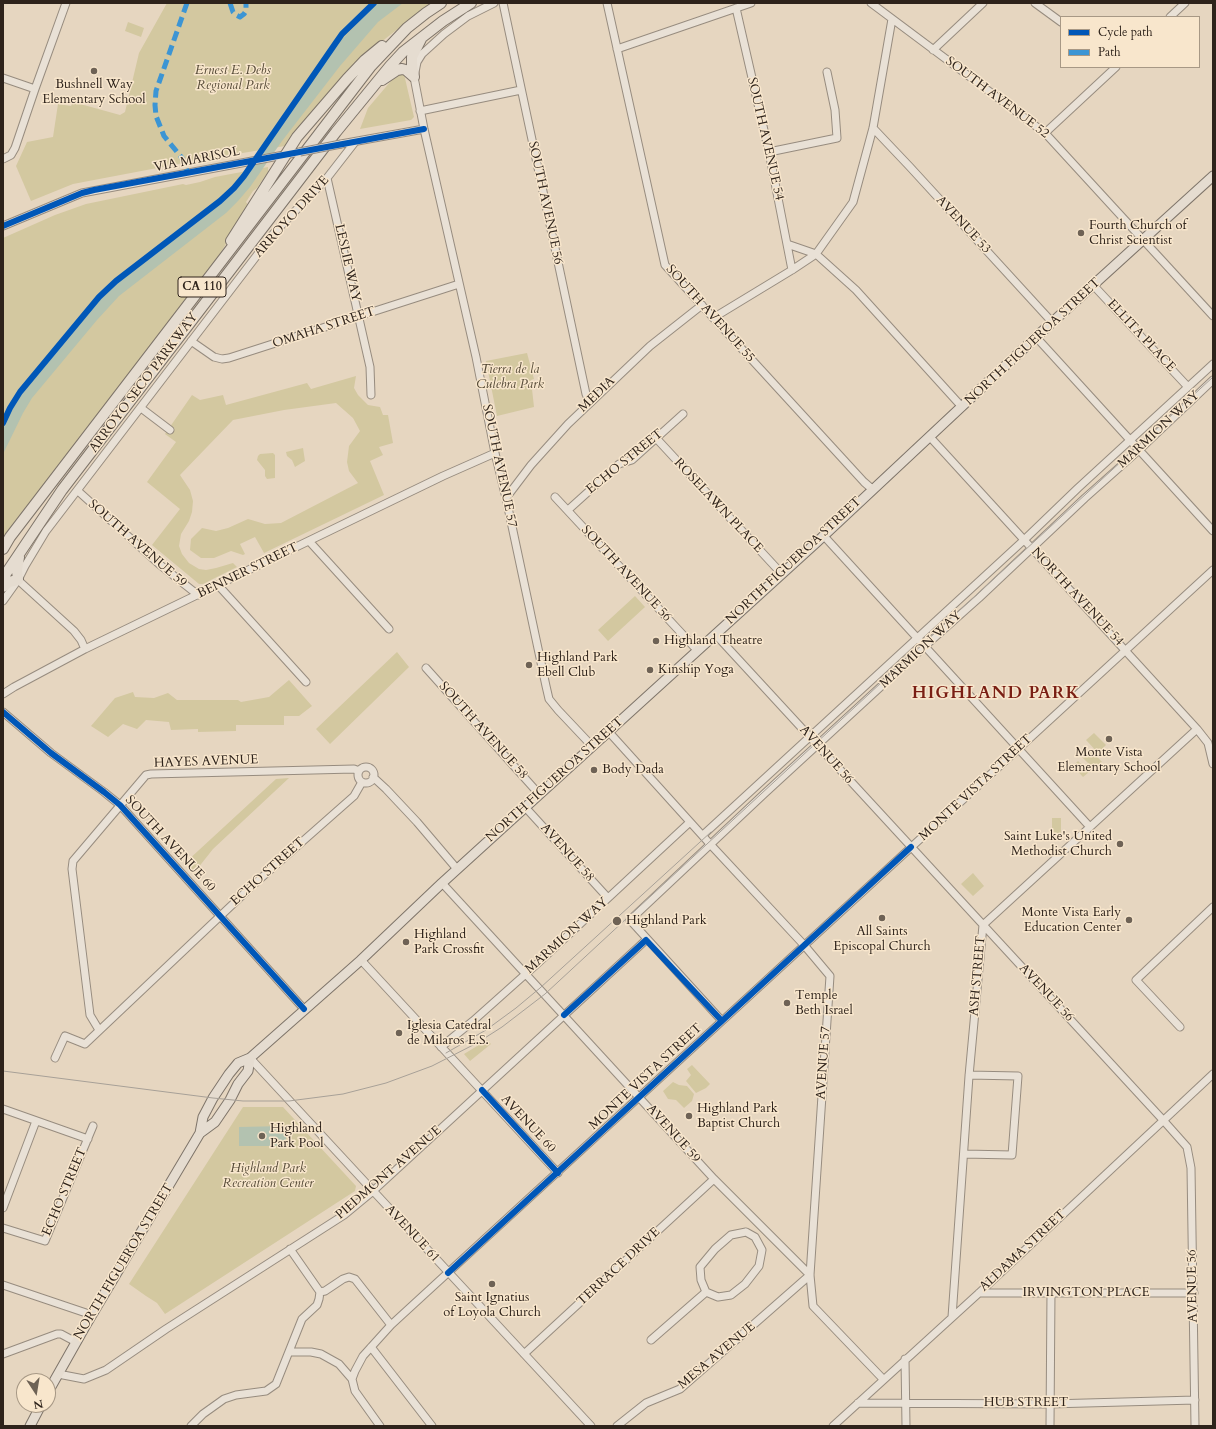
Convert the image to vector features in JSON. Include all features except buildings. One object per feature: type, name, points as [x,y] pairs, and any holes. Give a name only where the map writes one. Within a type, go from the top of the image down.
[{"type":"highway","name":"ARROYO SECO PARKWAY","points":[[3,549],[10,537],[356,86],[406,28],[441,3]]},
{"type":"highway","name":"ARROYO SECO PARKWAY","points":[[3,578],[62,490],[331,137],[403,52],[470,3]]},
{"type":"highway","points":[[222,261],[228,245],[297,138],[365,60],[406,28]]},
{"type":"highway","points":[[414,77],[412,57],[422,38]]},
{"type":"highway","points":[[374,86],[397,70],[406,70],[414,77]]},
{"type":"highway","points":[[3,587],[9,582],[18,580],[17,570],[19,553]]},
{"type":"main road","name":"NORTH FIGUEROA STREET","points":[[56,1378],[200,1133],[203,1117],[222,1084],[238,1064],[250,1058],[361,960],[442,882],[824,535],[1052,322],[1094,286],[1213,176]]},
{"type":"main road","name":"NORTH FIGUEROA STREET","points":[[200,1133],[214,1122],[230,1100],[238,1084],[248,1071],[250,1058]]},
{"type":"main road","points":[[30,1426],[37,1413]]},
{"type":"street","points":[[3,159],[11,155],[16,148],[35,89],[66,3]]},
{"type":"street","points":[[414,77],[417,62],[422,54],[444,34],[468,16],[494,3]]},
{"type":"street","name":"SOUTH AVENUE 56","points":[[503,3],[586,394],[590,403]]},
{"type":"street","name":"SOUTH AVENUE 55","points":[[607,3],[665,266],[872,489]]},
{"type":"street","points":[[617,49],[751,3]]},
{"type":"street","points":[[933,50],[983,3]]},
{"type":"street","points":[[1035,3],[1060,21]]},
{"type":"street","points":[[1171,16],[1185,3]]},
{"type":"street","name":"SOUTH AVENUE 52","points":[[874,4],[933,50],[1045,132],[1213,316]]},
{"type":"street","name":"SOUTH AVENUE 54","points":[[736,8],[769,152],[792,270]]},
{"type":"street","points":[[713,318],[816,254],[853,202],[873,128],[892,19]]},
{"type":"street","points":[[1045,132],[1115,68]]},
{"type":"street","points":[[769,152],[837,138],[835,110],[827,72]]},
{"type":"street","name":"SOUTH AVENUE 57","points":[[414,77],[420,111],[476,357],[495,453],[549,699],[592,746]]},
{"type":"street","points":[[3,78],[35,89]]},
{"type":"street","points":[[420,111],[521,90]]},
{"type":"street","name":"AVENUE 53","points":[[873,128],[1052,322]]},
{"type":"street","name":"VIA MARISOL","points":[[3,226],[82,193],[424,129]]},
{"type":"street","name":"ARROYO DRIVE","points":[[3,601],[18,580],[46,531],[274,233],[327,178],[355,142]]},
{"type":"street","name":"LESLIE WAY","points":[[327,178],[370,367],[371,395]]},
{"type":"street","points":[[787,244],[816,254],[856,290],[962,407]]},
{"type":"street","name":"OMAHA STREET","points":[[191,342],[214,357],[222,359],[229,358],[459,284]]},
{"type":"street","name":"ELLITA PLACE","points":[[1094,286],[1188,387]]},
{"type":"street","name":"MEDIA","points":[[506,498],[554,438],[650,346],[702,305]]},
{"type":"street","points":[[1036,337],[1213,531]]},
{"type":"street","name":"MARMION WAY","points":[[703,835],[1213,364]]},
{"type":"street","name":"MARMION WAY","points":[[646,940],[630,920],[710,844],[979,598],[1213,380]]},
{"type":"street","points":[[141,408],[170,430]]},
{"type":"street","name":"ECHO STREET","points":[[568,510],[619,464],[632,460],[683,414]]},
{"type":"street","name":"NORTH AVENUE 54","points":[[930,437],[1197,728],[1208,743],[1213,764]]},
{"type":"street","name":"ROSELAWN PLACE","points":[[656,438],[781,573]]},
{"type":"street","name":"BENNER STREET","points":[[3,694],[86,650],[218,585],[443,476],[495,453]]},
{"type":"street","name":"SOUTH AVENUE 59","points":[[78,491],[158,564],[198,595]]},
{"type":"street","name":"SOUTH AVENUE 56","points":[[555,497],[697,650]]},
{"type":"street","points":[[824,535],[1090,827]]},
{"type":"street","points":[[309,541],[389,629]]},
{"type":"street","name":"MONTE VISTA STREET","points":[[352,1379],[363,1356],[391,1325],[1213,570]]},
{"type":"street","points":[[18,580],[74,631],[86,650]]},
{"type":"street","points":[[218,585],[306,682]]},
{"type":"street","name":"AVENUE 56","points":[[715,634],[1187,1147],[1192,1168],[1195,1426]]},
{"type":"street","name":"SOUTH AVENUE 58","points":[[426,668],[539,794]]},
{"type":"street","name":"SOUTH AVENUE 60","points":[[3,712],[51,753],[120,805],[304,1009]]},
{"type":"street","name":"ASH STREET","points":[[952,1317],[969,1075],[983,925],[1197,728]]},
{"type":"street","name":"AVENUE 57","points":[[608,731],[804,945],[830,976],[810,1275],[813,1306],[883,1379]]},
{"type":"street","points":[[373,777],[369,782],[362,782],[359,778],[359,771],[363,768],[369,768],[373,777],[417,822],[457,869]]},
{"type":"street","name":"HAYES AVENUE","points":[[99,1030],[90,1016],[72,869],[73,861],[146,775],[354,769],[359,771]]},
{"type":"street","name":"ECHO STREET","points":[[55,1058],[65,1036],[85,1044],[252,886],[354,796],[362,782]]},
{"type":"street","name":"AVENUE 58","points":[[525,807],[608,898]]},
{"type":"street","name":"MARMION WAY","points":[[441,1047],[526,973],[690,822]]},
{"type":"street","name":"AVENUE 59","points":[[442,882],[714,1179],[810,1275]]},
{"type":"street","points":[[1180,1027],[1136,980],[1213,907]]},
{"type":"street","points":[[646,940],[722,1021]]},
{"type":"street","name":"PIEDMONT AVENUE","points":[[58,1374],[84,1379],[99,1374],[344,1214],[373,1191],[646,940]]},
{"type":"street","name":"AVENUE 60","points":[[361,960],[558,1173]]},
{"type":"street","name":"AVENUE 61","points":[[250,1058],[591,1426]]},
{"type":"street","name":"ALDAMA STREET","points":[[833,1426],[1213,1074]]},
{"type":"street","points":[[964,1154],[1012,1155],[1018,1076],[969,1075]]},
{"type":"street","points":[[3,1109],[88,1139]]},
{"type":"street","points":[[3,1208],[36,1121]]},
{"type":"street","name":"ECHO STREET","points":[[3,1228],[45,1242],[93,1126]]},
{"type":"street","name":"TERRACE DRIVE","points":[[524,1354],[714,1179]]},
{"type":"street","points":[[755,1237],[764,1229]]},
{"type":"street","points":[[746,1232],[755,1237],[762,1250],[759,1266],[745,1284],[732,1295],[718,1296],[706,1292],[701,1280],[700,1267],[715,1249],[731,1235],[746,1232]]},
{"type":"street","points":[[191,1426],[203,1414],[224,1399],[236,1394],[261,1392],[271,1388],[279,1379],[302,1319],[316,1305],[320,1292],[290,1249]]},
{"type":"street","name":"MESA AVENUE","points":[[617,1426],[646,1403],[680,1389],[810,1275]]},
{"type":"street","points":[[320,1292],[325,1291],[343,1279],[349,1277],[355,1279],[391,1325]]},
{"type":"street","points":[[3,1286],[92,1315]]},
{"type":"street","points":[[652,1340],[706,1292]]},
{"type":"street","name":"IRVINGTON PLACE","points":[[979,1292],[1194,1293]]},
{"type":"street","points":[[1050,1292],[1050,1426]]},
{"type":"street","points":[[3,1354],[57,1334],[61,1334],[76,1342]]},
{"type":"street","points":[[370,1347],[432,1426]]},
{"type":"street","points":[[290,1352],[311,1352],[321,1354],[339,1364],[352,1379],[356,1390],[380,1426]]},
{"type":"street","points":[[905,1359],[906,1426]]},
{"type":"street","name":"HUB STREET","points":[[858,1403],[1050,1404],[1194,1400]]},
{"type":"green space","name":"Ernest E. Debs Regional Park","points":[[167,3],[431,3],[362,57],[346,72],[285,146],[194,161],[73,184],[31,201],[16,166],[27,142],[53,137],[58,104],[71,106],[73,102],[120,115],[125,112],[139,53]]},
{"type":"green space","points":[[128,22],[144,28],[141,37],[125,31]]},
{"type":"green space","points":[[404,74],[414,117],[411,120],[360,129],[368,108],[396,75]]},
{"type":"green space","points":[[268,167],[268,172],[246,202],[248,205],[215,263],[3,537],[3,238],[55,215],[86,204],[183,184],[186,185],[215,177]]},
{"type":"green space","name":"Tierra de la Culebra Park","points":[[527,353],[534,379],[531,380],[534,407],[497,416],[486,361]]},
{"type":"green space","points":[[356,376],[354,388],[358,395],[368,405],[380,407],[383,415],[388,415],[393,443],[379,447],[383,455],[370,461],[384,495],[264,553],[255,537],[240,544],[245,554],[243,555],[231,551],[214,558],[201,558],[190,550],[191,539],[202,528],[216,531],[228,528],[248,519],[265,524],[281,523],[358,483],[349,471],[347,462],[349,446],[360,431],[353,418],[336,403],[284,410],[233,420],[180,475],[190,490],[193,501],[192,512],[189,521],[181,534],[179,546],[182,554],[189,563],[199,569],[206,570],[233,563],[237,567],[203,584],[199,584],[152,545],[180,509],[147,482],[176,442],[165,434],[192,395],[200,400],[223,395],[226,405],[307,383],[311,389]]},
{"type":"green space","points":[[303,448],[305,461],[295,467],[292,460],[287,456],[286,452]]},
{"type":"green space","points":[[273,453],[275,455],[275,478],[267,479],[265,476],[265,470],[257,460],[260,454]]},
{"type":"green space","points":[[635,596],[645,607],[608,641],[598,630]]},
{"type":"green space","points":[[397,652],[409,667],[330,744],[316,729]]},
{"type":"green space","points":[[289,680],[312,706],[299,716],[284,716],[284,725],[236,725],[236,731],[198,732],[198,729],[171,730],[169,722],[146,720],[137,729],[123,724],[108,737],[91,726],[115,698],[133,692],[135,697],[154,698],[168,693],[177,700],[238,700],[241,702],[269,697]]},
{"type":"green space","points":[[1094,733],[1106,745],[1098,753],[1086,740]]},
{"type":"green space","points":[[1090,749],[1102,762],[1094,769],[1082,757]]},
{"type":"green space","points":[[1078,761],[1089,772],[1083,777],[1073,766]]},
{"type":"green space","points":[[289,778],[213,849],[194,873],[186,862],[276,779]]},
{"type":"green space","points":[[1052,818],[1061,818],[1061,833],[1052,833]]},
{"type":"green space","points":[[973,873],[984,886],[973,896],[961,884]]},
{"type":"green space","points":[[487,1040],[491,1044],[470,1061],[464,1054]]},
{"type":"green space","points":[[692,1065],[710,1084],[706,1088],[696,1093],[686,1081],[691,1075],[687,1069]]},
{"type":"green space","points":[[673,1082],[679,1085],[687,1086],[694,1094],[692,1101],[684,1108],[676,1100],[668,1099],[663,1091]]},
{"type":"green space","name":"Highland Park Recreation Center","points":[[243,1107],[283,1107],[356,1186],[355,1191],[165,1314],[157,1303],[129,1284]]},
{"type":"shaded area","points":[[377,3],[403,3],[378,22],[340,66],[238,201],[226,213],[119,296],[97,320],[32,398],[3,454],[3,427],[8,416],[28,385],[61,344],[93,307],[119,282],[220,204],[235,190],[335,47]]},
{"type":"shaded area","name":"Highland Park Pool","points":[[286,1126],[286,1146],[239,1146],[239,1127]]},
{"type":"tram line","points":[[3,1071],[213,1098],[243,1101],[289,1101],[343,1094],[386,1083],[432,1066],[477,1043],[502,1027],[545,994],[1213,377]]},
{"type":"tram line","points":[[446,1053],[486,1030],[540,988],[711,832]]},
{"type":"marked path","points":[[187,3],[156,91],[155,105],[156,116],[164,136],[182,158],[188,173]]},
{"type":"marked path","points":[[230,3],[233,12],[240,17],[246,11],[246,3]]},
{"type":"cycle path","points":[[3,423],[20,392],[99,297],[116,281],[220,201],[234,188],[244,176],[342,34],[374,3]]},
{"type":"cycle path","points":[[3,226],[82,193],[94,190],[424,129]]},
{"type":"cycle path","points":[[3,712],[51,753],[120,805],[304,1009]]},
{"type":"cycle path","points":[[448,1273],[911,847]]},
{"type":"cycle path","points":[[564,1015],[646,940],[722,1021]]},
{"type":"cycle path","points":[[482,1090],[558,1173]]},
{"type":"place","name":"Bushnell Way Elementary School","points":[[94,71]]},
{"type":"place","name":"Fourth Church of Christ Scientist","points":[[1081,233]]},
{"type":"place","name":"Highland Theatre","points":[[656,641]]},
{"type":"place","name":"Highland Park Ebell Club","points":[[529,665]]},
{"type":"place","name":"Kinship Yoga","points":[[650,670]]},
{"type":"place","name":"Monte Vista Elementary School","points":[[1109,739]]},
{"type":"place","name":"Body Dada","points":[[594,770]]},
{"type":"place","name":"Saint Luke's United Methodist Church","points":[[1120,844]]},
{"type":"place","name":"All Saints Episcopal Church","points":[[882,918]]},
{"type":"place","name":"Monte Vista Early Education Center","points":[[1129,920]]},
{"type":"place","name":"Highland Park","points":[[617,921]]},
{"type":"place","name":"Highland Park Crossfit","points":[[406,942]]},
{"type":"place","name":"Temple Beth Israel","points":[[787,1003]]},
{"type":"place","name":"Iglesia Catedral de Milaros E.S.","points":[[399,1033]]},
{"type":"place","name":"Highland Park Baptist Church","points":[[689,1116]]},
{"type":"place","name":"Highland Park Pool","points":[[262,1136]]},
{"type":"place","name":"Saint Ignatius of Loyola Church","points":[[492,1284]]},
{"type":"district","name":"HIGHLAND PARK","points":[[996,694]]}]
